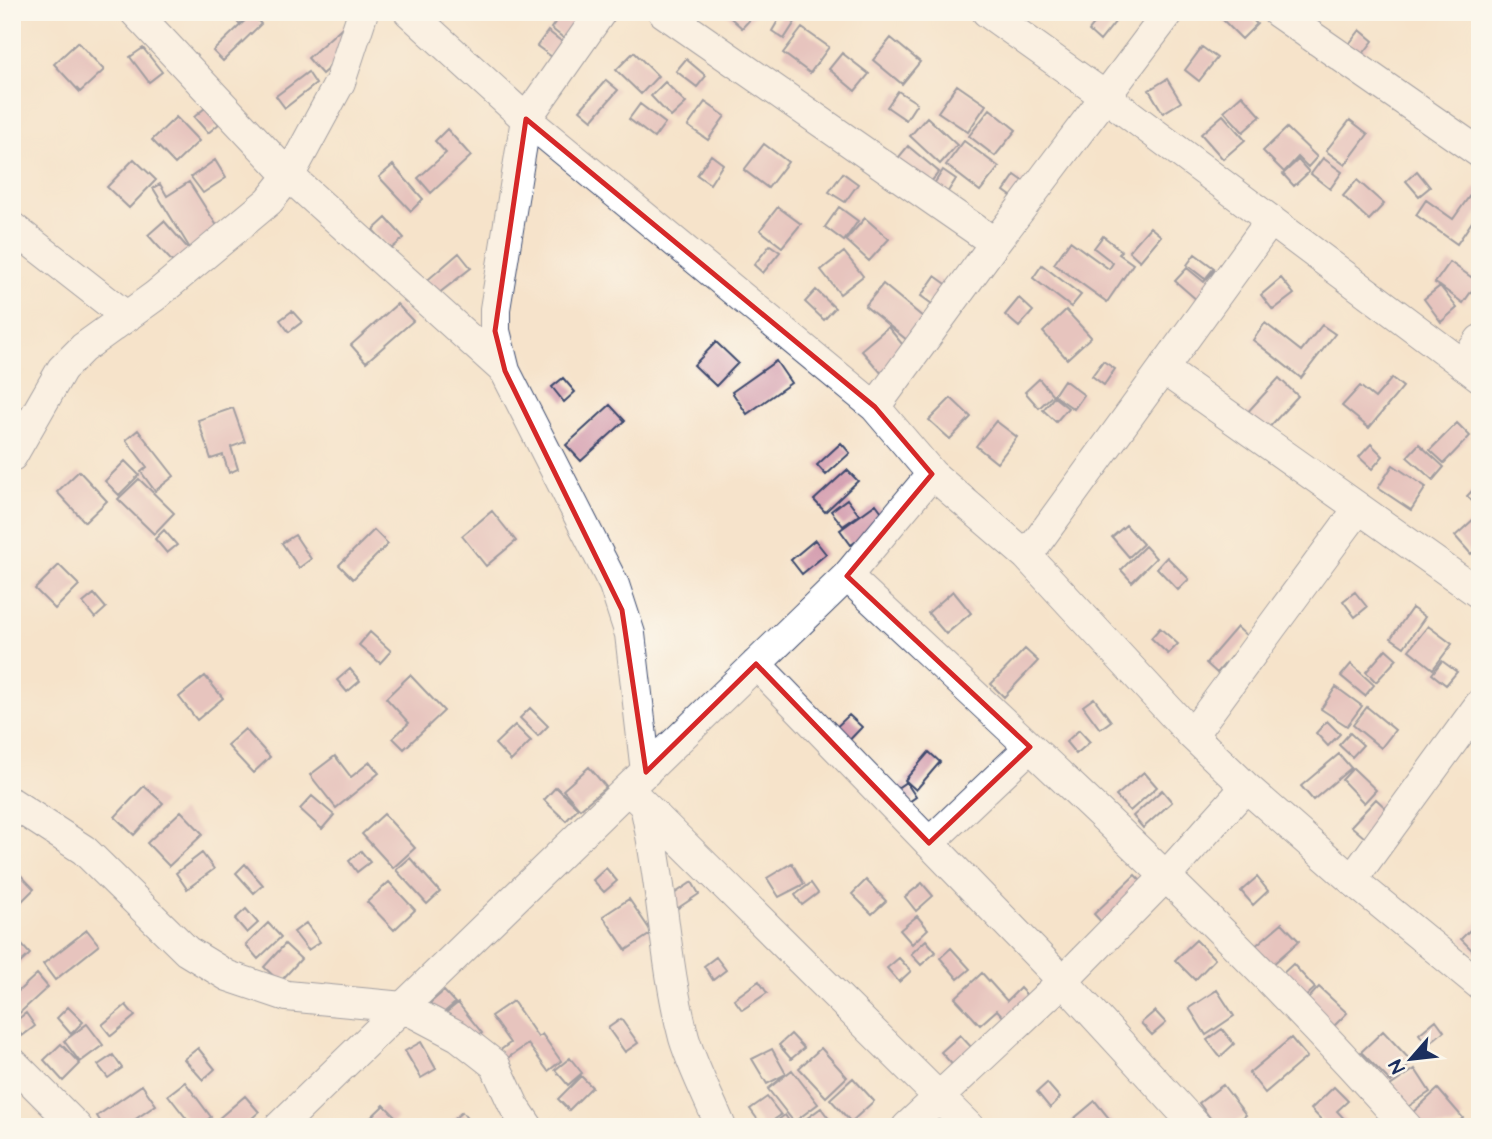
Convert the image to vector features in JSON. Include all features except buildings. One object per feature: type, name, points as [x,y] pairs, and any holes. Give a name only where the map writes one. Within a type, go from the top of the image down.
[{"type":"street","points":[[135,12],[289,176],[505,371]]},
{"type":"street","points":[[12,456],[62,369],[83,348],[155,296],[269,201],[289,176],[340,82],[363,12]]},
{"type":"street","points":[[408,12],[526,119],[875,407],[932,474],[1027,556],[1192,735],[1246,788],[1352,880],[1480,985]]},
{"type":"street","points":[[601,12],[526,119],[495,309],[495,331],[505,371],[614,585],[629,634],[640,789],[655,846],[675,996],[685,1040],[721,1127]]},
{"type":"street","points":[[663,12],[995,243]]},
{"type":"street","points":[[987,12],[1106,97],[1471,370],[1480,340]]},
{"type":"street","points":[[875,407],[1169,12]]},
{"type":"street","points":[[1277,12],[1480,153]]},
{"type":"street","points":[[1027,556],[1271,220]]},
{"type":"street","points":[[12,227],[127,317]]},
{"type":"street","points":[[1163,369],[1480,594]]},
{"type":"street","points":[[291,1123],[403,1007],[640,789],[757,664],[847,576],[932,474]]},
{"type":"street","points":[[1192,735],[1359,508]]},
{"type":"street","points":[[847,576],[1166,876],[1334,1044],[1407,1127]]},
{"type":"street","points":[[757,664],[1063,981],[1197,1127]]},
{"type":"street","points":[[1352,880],[1470,738],[1480,704]]},
{"type":"street","points":[[929,843],[1030,747]]},
{"type":"street","points":[[907,1127],[1063,981],[1166,876],[1246,788]]},
{"type":"street","points":[[640,789],[969,1127]]},
{"type":"street","points":[[12,803],[84,850],[187,951],[228,976],[286,996],[403,1007],[458,1036],[495,1065],[514,1106],[528,1127]]},
{"type":"street","points":[[12,1062],[77,1127]]},
{"type":"highlighted area","points":[[526,119],[875,407],[932,474],[847,576],[1030,747],[929,843],[756,664],[646,772],[622,610],[505,371],[495,331]]}]
